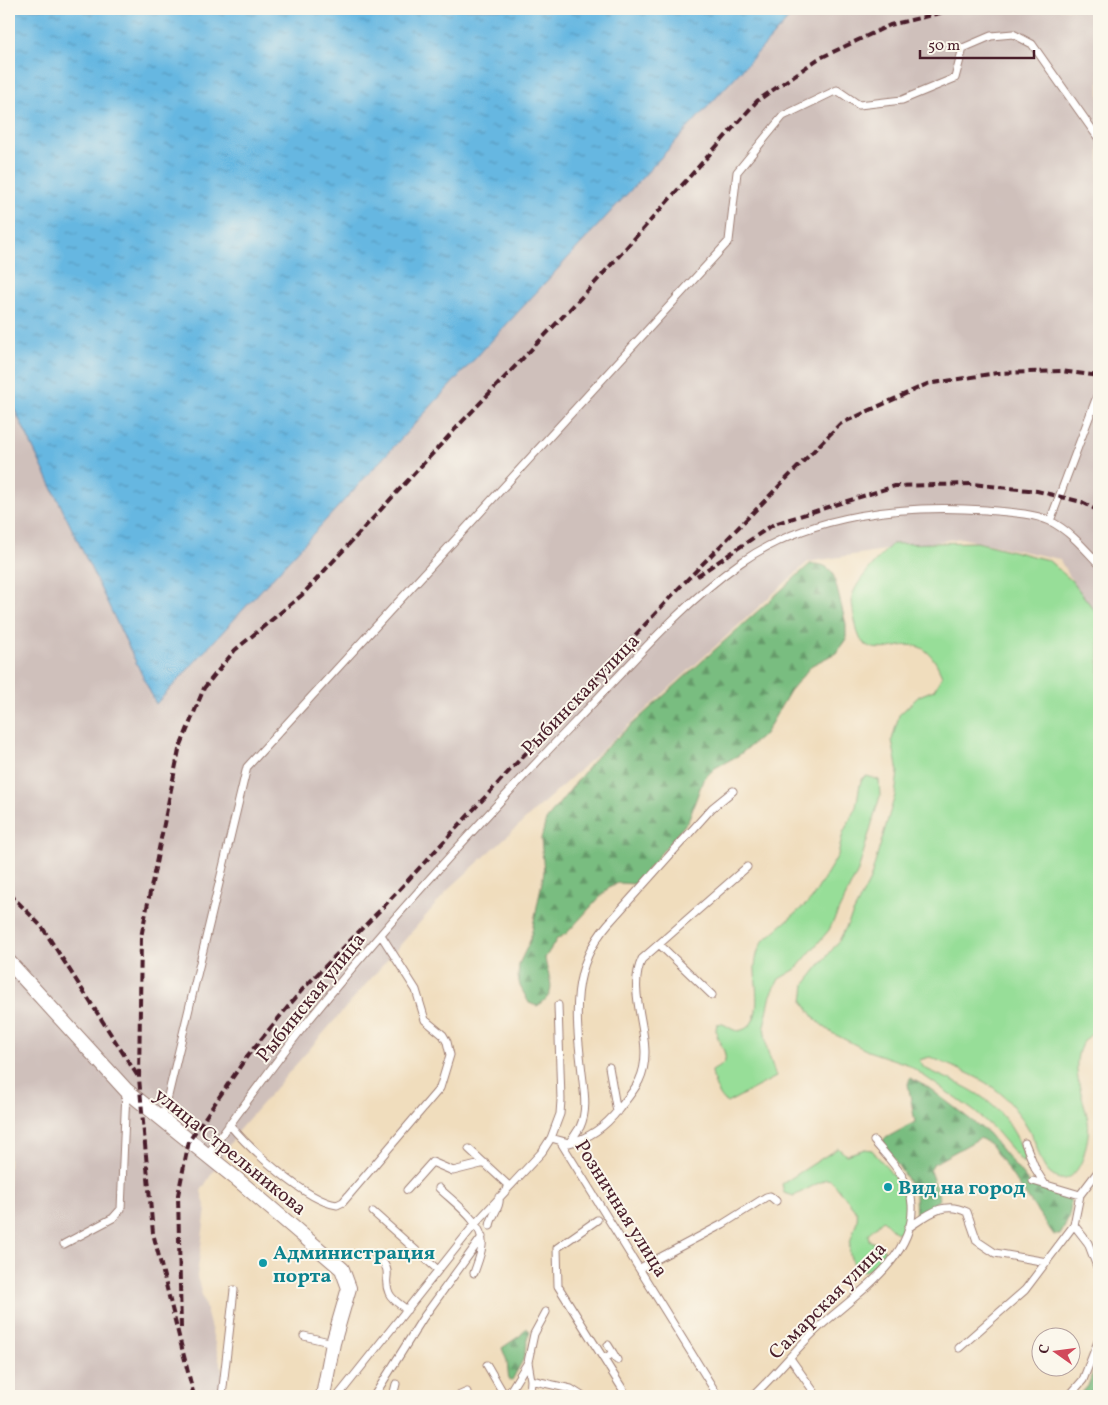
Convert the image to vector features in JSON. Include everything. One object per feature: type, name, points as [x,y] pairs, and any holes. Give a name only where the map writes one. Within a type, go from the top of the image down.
[{"type":"street","name":"улица Стрельникова","points":[[9,962],[126,1090],[342,1269],[348,1280],[349,1288],[333,1343],[323,1396]]},
{"type":"lane","points":[[162,1121],[247,767],[730,241],[737,172],[783,116],[837,90],[859,106],[902,100],[955,78],[963,48],[991,36],[1013,34],[1032,44],[1099,139]]},
{"type":"lane","points":[[1050,521],[1099,391]]},
{"type":"lane","name":"Рыбинская улица","points":[[206,1155],[300,1031],[496,804],[690,603],[742,562],[793,534],[849,518],[904,508],[951,508],[1002,511],[1050,521],[1079,542],[1099,564]]},
{"type":"lane","name":"Розничная улица","points":[[560,1142],[570,1143],[580,1127],[584,1113],[585,1096],[577,1003],[578,987],[587,955],[594,940],[712,808],[733,791]]},
{"type":"lane","points":[[570,1143],[583,1140],[593,1134],[617,1112],[640,1080],[645,1050],[638,994],[638,972],[642,959],[747,867]]},
{"type":"lane","points":[[230,1124],[247,1146],[298,1186],[317,1199],[337,1206],[440,1088],[450,1055],[447,1042],[443,1035],[425,1020],[416,990],[381,935]]},
{"type":"lane","points":[[660,945],[712,995]]},
{"type":"lane","points":[[338,1396],[475,1224],[542,1152],[551,1138],[560,1114],[561,1100],[558,1005]]},
{"type":"lane","points":[[609,1067],[617,1112]]},
{"type":"lane","points":[[64,1244],[113,1218],[121,1209],[126,1090]]},
{"type":"lane","points":[[551,1138],[560,1142]]},
{"type":"lane","name":"Самарская улица","points":[[753,1396],[814,1331],[894,1258],[906,1239],[913,1206],[911,1192],[892,1162],[874,1141]]},
{"type":"lane","name":"Розничная улица","points":[[560,1142],[718,1396]]},
{"type":"lane","points":[[1025,1143],[1036,1170],[1044,1183]]},
{"type":"lane","points":[[469,1149],[510,1186]]},
{"type":"lane","points":[[407,1190],[432,1162],[453,1171],[485,1163]]},
{"type":"lane","points":[[959,1348],[1025,1290],[1074,1226],[1080,1195],[1099,1170]]},
{"type":"lane","points":[[1033,1181],[1080,1195]]},
{"type":"lane","points":[[438,1188],[475,1224],[482,1237],[482,1247],[474,1272]]},
{"type":"lane","points":[[490,1226],[492,1216],[498,1206],[499,1197]]},
{"type":"lane","points":[[640,1268],[773,1199]]},
{"type":"lane","points":[[908,1228],[943,1206],[955,1207],[967,1212],[977,1241],[995,1253],[1047,1262]]},
{"type":"lane","points":[[373,1212],[438,1270]]},
{"type":"lane","points":[[597,1220],[557,1248],[558,1286],[627,1396]]},
{"type":"lane","points":[[1074,1226],[1088,1243],[1099,1272]]},
{"type":"lane","points":[[374,1396],[423,1318],[482,1237]]},
{"type":"lane","points":[[375,1254],[386,1264],[389,1271],[388,1288],[390,1295],[407,1310]]},
{"type":"lane","points":[[222,1396],[234,1290]]},
{"type":"lane","points":[[487,1365],[506,1396],[528,1362],[534,1334],[546,1312]]},
{"type":"lane","points":[[304,1336],[333,1343]]},
{"type":"lane","points":[[1069,1396],[1083,1380],[1099,1339]]},
{"type":"lane","points":[[608,1345],[617,1360]]},
{"type":"lane","points":[[604,1358],[613,1353]]},
{"type":"lane","points":[[790,1358],[818,1396]]},
{"type":"lane","points":[[528,1362],[531,1380],[530,1396]]},
{"type":"lane","points":[[531,1380],[571,1389],[582,1396]]},
{"type":"lane","points":[[393,1396],[396,1384]]},
{"type":"lane","points":[[458,1396],[467,1392]]},
{"type":"shaded area","points":[[798,9],[1099,9],[1099,624],[1059,559],[961,538],[808,562],[450,888],[238,1131],[201,1191],[206,1209],[197,1276],[229,1396],[9,1396],[9,398],[156,703]]},
{"type":"green space","points":[[977,542],[1048,560],[1071,580],[1099,616],[1099,1026],[1081,1046],[1078,1055],[1077,1074],[1088,1121],[1083,1158],[1072,1176],[1063,1179],[1058,1179],[1049,1173],[1024,1122],[1011,1104],[994,1088],[974,1076],[930,1057],[919,1060],[924,1068],[967,1088],[991,1104],[1010,1126],[1019,1142],[1024,1156],[1023,1163],[993,1128],[974,1111],[907,1064],[868,1051],[832,1033],[817,1021],[803,1002],[805,984],[839,941],[870,880],[895,795],[898,772],[892,740],[899,715],[919,696],[934,690],[942,676],[934,659],[925,650],[916,646],[876,648],[866,645],[860,639],[858,633],[852,605],[854,592],[857,585],[892,544]]},
{"type":"green space","points":[[810,564],[823,566],[833,573],[846,624],[846,639],[836,653],[812,665],[790,691],[765,734],[739,755],[715,768],[703,780],[688,821],[635,884],[619,883],[610,886],[567,933],[557,939],[545,958],[551,984],[549,995],[537,1006],[529,1003],[520,986],[518,977],[519,964],[530,941],[544,872],[541,839],[546,820],[597,756]]},
{"type":"green space","points":[[867,776],[879,780],[880,796],[858,871],[829,930],[796,969],[779,979],[771,995],[764,1026],[767,1049],[776,1077],[727,1103],[717,1089],[712,1071],[725,1061],[724,1052],[717,1034],[717,1024],[723,1024],[738,1031],[749,1026],[754,1019],[757,1001],[755,966],[760,947],[763,941],[811,900],[838,855],[843,833],[856,807],[860,784],[863,778]]},
{"type":"green space","points":[[910,1078],[929,1088],[988,1133],[1030,1184],[1045,1187],[1069,1197],[1070,1212],[1060,1235],[1054,1235],[990,1144],[980,1138],[933,1164],[930,1171],[940,1199],[916,1218],[915,1192],[883,1142],[884,1139],[915,1122],[908,1084]]},
{"type":"green space","points":[[838,1148],[846,1155],[865,1149],[872,1150],[887,1167],[905,1197],[907,1219],[903,1230],[896,1233],[883,1220],[868,1234],[869,1240],[883,1248],[885,1252],[875,1265],[864,1271],[860,1271],[853,1263],[850,1255],[851,1239],[856,1225],[857,1212],[831,1180],[826,1179],[794,1196],[784,1193],[782,1184]]},
{"type":"green space","points":[[526,1328],[530,1331],[523,1360],[512,1380],[509,1381],[507,1361],[502,1348],[521,1335]]},
{"type":"green space","points":[[1099,1356],[1099,1396],[1079,1396],[1088,1386]]},
{"type":"water","points":[[9,9],[798,9],[156,704],[9,398]]},
{"type":"railway","points":[[194,1396],[153,1233],[139,1078],[141,937],[179,750],[204,688],[235,650],[302,595],[459,425],[593,285],[757,101],[818,59],[890,25],[957,9]]},
{"type":"railway","points":[[181,1328],[178,1195],[189,1141],[248,1055],[302,990],[385,905],[678,589],[840,424],[927,384],[997,373],[1061,371],[1099,376]]},
{"type":"railway","points":[[697,576],[774,524],[895,486],[972,484],[1037,491],[1082,502],[1099,511]]},
{"type":"railway","points":[[9,893],[42,927],[139,1078]]},
{"type":"place","name":"Вид на город","points":[[888,1187]]},
{"type":"place","name":"Администрация порта","points":[[263,1263]]}]
